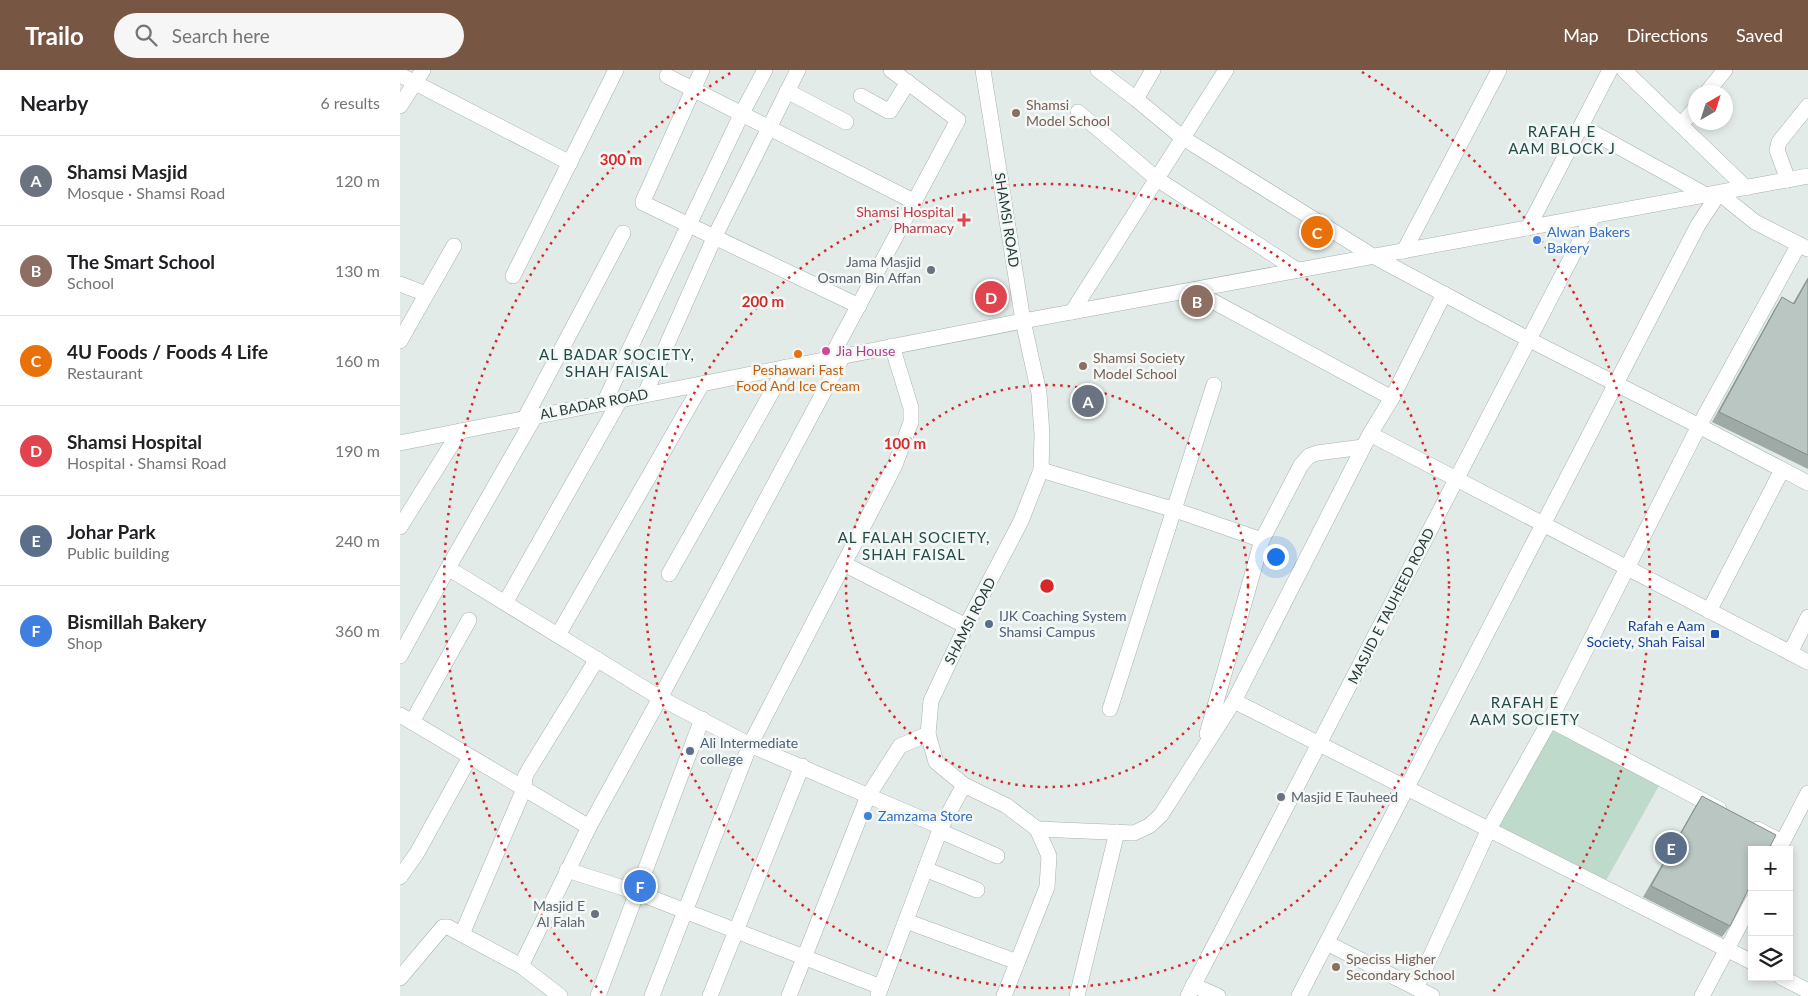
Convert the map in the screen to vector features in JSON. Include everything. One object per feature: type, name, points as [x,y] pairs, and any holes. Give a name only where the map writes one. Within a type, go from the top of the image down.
[{"type":"street","points":[[513,276],[616,70]]},
{"type":"street","points":[[702,70],[643,203],[859,306]]},
{"type":"street","points":[[604,402],[742,113],[765,70]]},
{"type":"street","points":[[645,394],[715,236],[798,70]]},
{"type":"street","points":[[521,966],[589,827],[660,698],[837,357],[859,306],[958,120],[891,70]]},
{"type":"street","name":"SHAMSI ROAD","points":[[983,70],[1023,321],[1039,393],[1042,434],[1041,470],[1021,521],[966,626],[931,701],[928,734],[936,762],[964,786],[1006,806],[1037,829],[1049,856],[1047,886],[1004,996]]},
{"type":"street","points":[[1098,70],[1183,138],[1373,256],[1528,339],[1808,483]]},
{"type":"street","points":[[1136,99],[1153,70]]},
{"type":"street","points":[[1072,312],[1226,70]]},
{"type":"street","points":[[1404,250],[1499,70]]},
{"type":"street","points":[[1528,228],[1610,70]]},
{"type":"street","points":[[1624,70],[1746,188]]},
{"type":"street","points":[[1713,85],[1725,70]]},
{"type":"street","points":[[400,75],[420,76],[570,163]]},
{"type":"street","points":[[400,106],[420,76]]},
{"type":"street","points":[[667,76],[694,88],[915,202]]},
{"type":"street","points":[[861,96],[890,111],[908,82]]},
{"type":"street","points":[[787,91],[846,122]]},
{"type":"street","points":[[1788,180],[1777,150],[1779,142],[1808,106]]},
{"type":"street","points":[[1078,112],[1157,179],[1297,270]]},
{"type":"street","points":[[1681,125],[1688,117]]},
{"type":"street","points":[[1416,988],[1489,830],[1550,720],[1699,426],[1804,246],[1755,222],[1712,194],[1581,126]]},
{"type":"street","name":"AL BADAR ROAD","points":[[400,443],[1023,321],[1808,176]]},
{"type":"street","points":[[1299,996],[1698,225],[1712,194]]},
{"type":"street","name":"MASJID E TAUHEED ROAD","points":[[1191,990],[1593,216]]},
{"type":"street","points":[[400,656],[406,632],[448,568],[530,417],[623,233]]},
{"type":"street","points":[[400,341],[454,246]]},
{"type":"street","points":[[400,284],[426,294]]},
{"type":"street","points":[[1192,290],[1392,398]]},
{"type":"street","points":[[1037,829],[1134,833],[1149,826],[1161,815],[1234,701],[1444,294]]},
{"type":"street","points":[[652,996],[750,745],[896,465],[911,422],[912,408],[892,346]]},
{"type":"street","points":[[669,574],[786,367]]},
{"type":"street","points":[[558,635],[702,384]]},
{"type":"street","points":[[1110,709],[1214,385]]},
{"type":"street","points":[[505,603],[620,400]]},
{"type":"street","points":[[400,527],[460,431]]},
{"type":"street","points":[[1202,751],[1262,540],[1301,464],[1309,456],[1317,453],[1367,441],[1457,479],[1808,662]]},
{"type":"street","points":[[1041,470],[1175,510],[1262,540]]},
{"type":"street","points":[[1709,611],[1782,470]]},
{"type":"street","points":[[844,564],[966,626]]},
{"type":"street","points":[[448,568],[660,698],[750,745],[802,766],[997,856]]},
{"type":"street","points":[[1790,653],[1808,617]]},
{"type":"street","points":[[469,620],[405,722],[470,756],[589,827]]},
{"type":"street","points":[[462,934],[524,789],[525,777],[597,660]]},
{"type":"street","points":[[1234,701],[1748,960]]},
{"type":"street","points":[[598,996],[702,719]]},
{"type":"street","points":[[1550,720],[1730,815]]},
{"type":"street","points":[[789,996],[868,796],[900,746],[928,734]]},
{"type":"street","points":[[400,877],[417,852],[470,756]]},
{"type":"street","points":[[710,996],[802,766]]},
{"type":"street","points":[[568,870],[636,892],[805,956],[879,991],[940,829],[964,786]]},
{"type":"street","points":[[1748,824],[1780,846],[1808,793]]},
{"type":"street","points":[[1077,996],[1117,832]]},
{"type":"street","points":[[925,869],[977,890]]},
{"type":"street","points":[[1702,996],[1748,910]]},
{"type":"street","points":[[906,921],[1017,962]]},
{"type":"street","points":[[400,978],[443,927],[448,927],[521,966],[560,996]]},
{"type":"street","points":[[1326,943],[1432,996]]},
{"type":"street","points":[[1789,981],[1808,991]]},
{"type":"street","points":[[1191,990],[1218,996]]},
{"type":"green space","points":[[1552,724],[1660,784],[1604,884],[1495,831]]},
{"type":"building","points":[[1808,279],[1808,455],[1719,412],[1782,297],[1794,304]]},
{"type":"building","points":[[1702,796],[1776,835],[1770,846],[1748,846],[1748,890],[1730,926],[1651,886]]},
{"type":"place","name":"Shamsi Model School","points":[[1016,113]]},
{"type":"place","name":"Shamsi Hospital Pharmacy","points":[[964,220]]},
{"type":"place","name":"4U Foods / Foods 4 Life","points":[[1317,232]]},
{"type":"place","name":"Alwan Bakers Bakery","points":[[1537,240]]},
{"type":"place","name":"Jama Masjid Osman Bin Affan","points":[[931,270]]},
{"type":"place","name":"Shamsi Hospital","points":[[991,297]]},
{"type":"place","name":"The Smart School","points":[[1197,301]]},
{"type":"place","name":"Jia House","points":[[826,351]]},
{"type":"place","name":"Peshawari Fast Food And Ice Cream","points":[[798,354]]},
{"type":"place","name":"Shamsi Society Model School","points":[[1083,366]]},
{"type":"place","name":"Shamsi Masjid","points":[[1088,401]]},
{"type":"place","name":"IJK Coaching System Shamsi Campus","points":[[989,624]]},
{"type":"place","name":"Rafah e Aam Society, Shah Faisal","points":[[1715,634]]},
{"type":"place","name":"Ali Intermediate college","points":[[690,751]]},
{"type":"place","name":"Masjid E Tauheed","points":[[1281,797]]},
{"type":"place","name":"Zamzama Store","points":[[868,816]]},
{"type":"place","name":"Johar Park","points":[[1671,848]]},
{"type":"place","name":"Bismillah Bakery","points":[[640,886]]},
{"type":"place","name":"Masjid E Al Falah","points":[[595,914]]},
{"type":"place","name":"Speciss Higher Secondary School","points":[[1336,967]]},
{"type":"district","name":"RAFAH E AAM BLOCK J","points":[[1562,140]]},
{"type":"district","name":"AL BADAR SOCIETY, SHAH FAISAL","points":[[617,364]]},
{"type":"district","name":"AL FALAH SOCIETY, SHAH FAISAL","points":[[914,546]]},
{"type":"district","name":"RAFAH E AAM SOCIETY","points":[[1525,712]]}]
